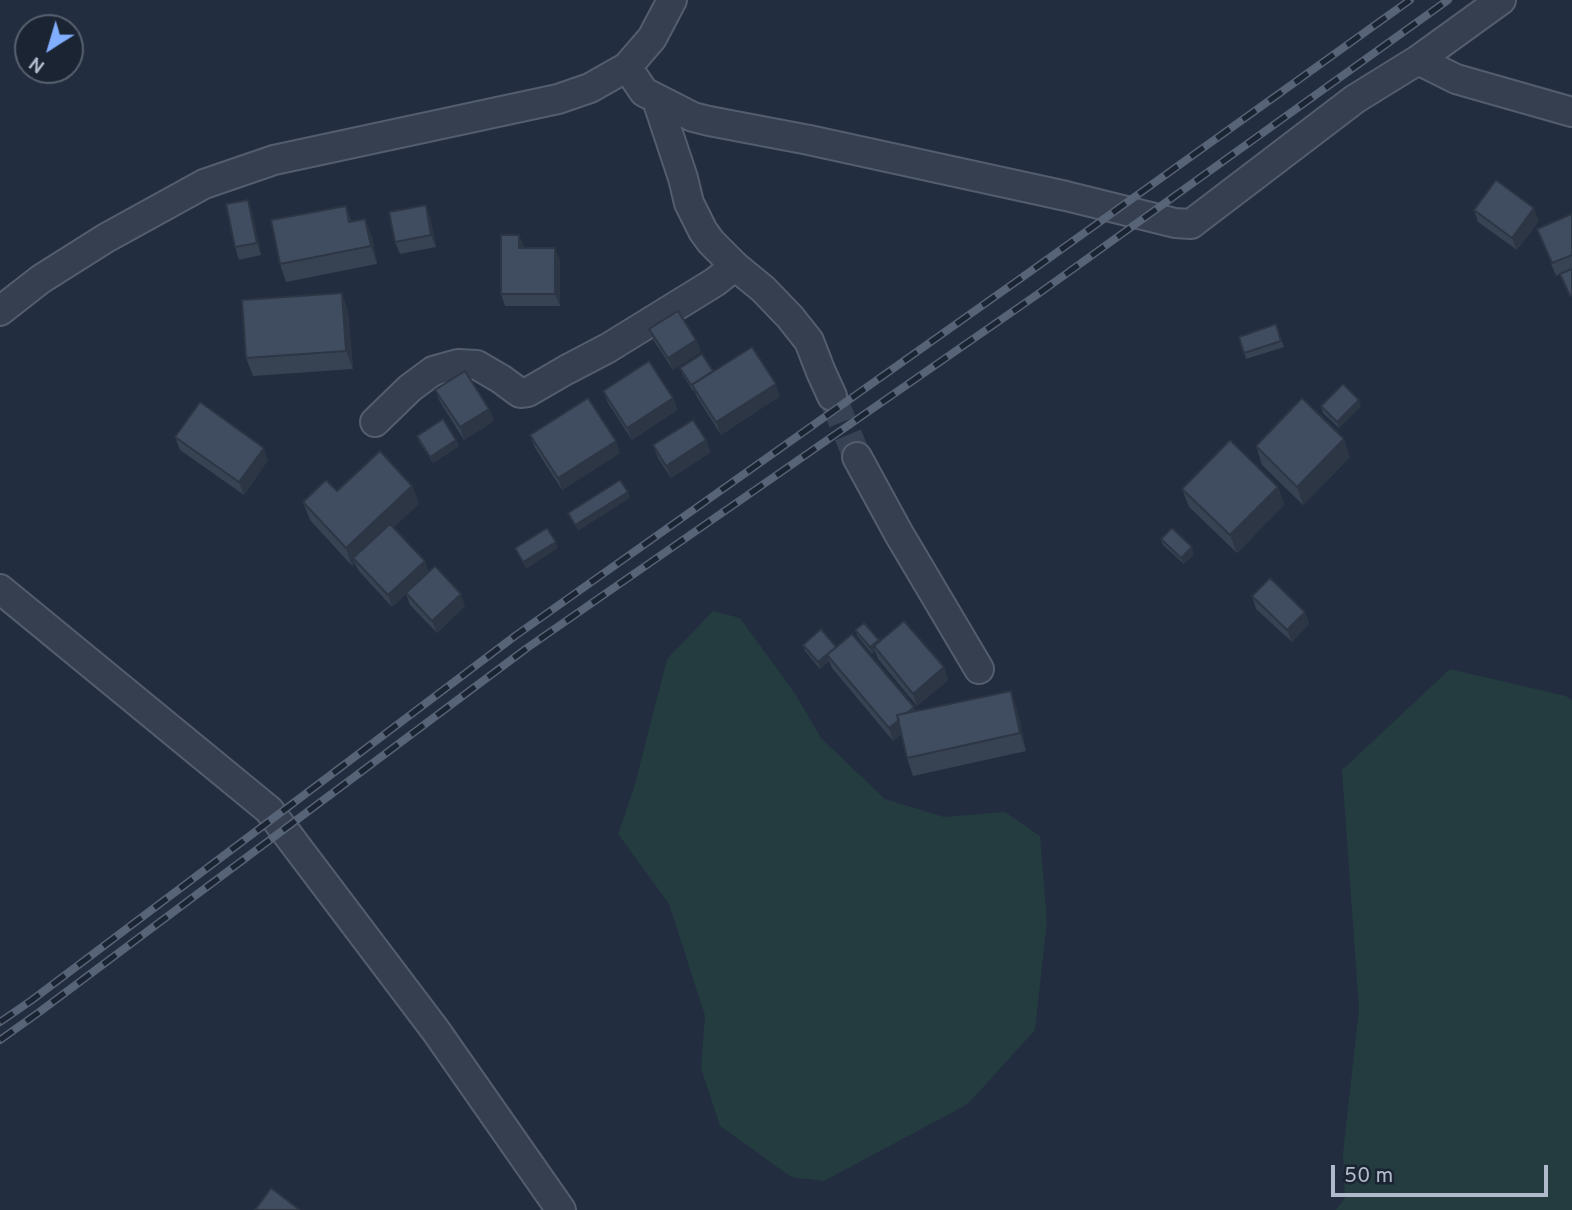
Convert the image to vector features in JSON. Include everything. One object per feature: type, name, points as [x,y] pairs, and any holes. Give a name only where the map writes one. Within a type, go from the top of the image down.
[{"type":"street","points":[[0,312],[41,279],[95,244],[204,184],[274,160],[558,99],[590,88],[627,67],[652,38],[672,0]]},
{"type":"street","points":[[627,67],[644,92],[693,117],[1077,198],[1191,225],[1355,99],[1418,60],[1501,0]]},
{"type":"street","points":[[1418,60],[1456,79],[1572,112]]},
{"type":"street","points":[[657,100],[689,203],[707,237],[790,317],[808,341],[832,396]]},
{"type":"street","points":[[376,422],[410,388],[433,371],[458,364],[478,365],[520,393],[528,392],[608,348],[715,282],[735,266]]},
{"type":"street","points":[[857,457],[979,669]]},
{"type":"street","points":[[0,589],[268,810],[436,1031],[561,1210]]},
{"type":"green space","points":[[713,611],[740,618],[796,695],[821,738],[885,799],[944,817],[1005,812],[1040,836],[1047,921],[1035,1030],[968,1104],[824,1181],[791,1177],[720,1126],[701,1068],[705,1016],[669,904],[618,834],[634,788],[667,659]]},
{"type":"green space","points":[[1450,669],[1566,696],[1572,700],[1572,1210],[1336,1210],[1345,1198],[1343,1153],[1359,1009],[1342,770]]},
{"type":"building","points":[[1496,180],[1534,208],[1512,238],[1474,210]]},
{"type":"building","points":[[248,200],[257,243],[235,247],[226,204]]},
{"type":"building","points":[[426,205],[431,235],[395,242],[389,212]]},
{"type":"building","points":[[346,206],[349,222],[365,219],[371,246],[280,264],[271,220]]},
{"type":"building","points":[[1572,214],[1572,255],[1552,263],[1537,229]]},
{"type":"building","points":[[501,235],[519,235],[519,248],[555,248],[555,294],[501,294]]},
{"type":"building","points":[[1572,269],[1572,295],[1570,296],[1560,274]]},
{"type":"building","points":[[342,293],[346,351],[246,358],[242,300]]},
{"type":"building","points":[[678,311],[696,340],[668,358],[649,329]]},
{"type":"building","points":[[1276,324],[1281,341],[1244,353],[1239,337]]},
{"type":"building","points":[[752,347],[776,384],[716,422],[692,385]]},
{"type":"building","points":[[702,354],[713,371],[691,385],[680,368]]},
{"type":"building","points":[[649,361],[673,398],[627,428],[603,391]]},
{"type":"building","points":[[465,371],[489,409],[460,427],[435,390]]},
{"type":"building","points":[[1343,384],[1359,400],[1337,422],[1321,406]]},
{"type":"building","points":[[588,398],[616,441],[558,478],[530,435]]},
{"type":"building","points":[[1302,398],[1344,439],[1297,487],[1256,446]]},
{"type":"building","points":[[200,402],[264,448],[239,482],[175,437]]},
{"type":"building","points":[[443,419],[456,440],[430,457],[417,436]]},
{"type":"building","points":[[693,420],[706,440],[666,466],[653,445]]},
{"type":"building","points":[[1230,440],[1278,487],[1230,535],[1182,489]]},
{"type":"building","points":[[380,451],[412,486],[346,548],[303,502],[326,480],[337,491]]},
{"type":"building","points":[[620,480],[628,492],[575,525],[568,513]]},
{"type":"building","points":[[390,524],[425,561],[388,595],[353,558]]},
{"type":"building","points":[[547,528],[556,542],[523,562],[515,548]]},
{"type":"building","points":[[1172,528],[1192,547],[1181,558],[1161,539]]},
{"type":"building","points":[[435,566],[461,594],[432,621],[406,593]]},
{"type":"building","points":[[1270,578],[1305,612],[1287,630],[1252,596]]},
{"type":"building","points":[[904,621],[944,667],[913,694],[874,646]]},
{"type":"building","points":[[864,623],[879,640],[870,647],[855,630]]},
{"type":"building","points":[[821,629],[836,647],[818,662],[803,645]]},
{"type":"building","points":[[852,634],[914,707],[907,713],[897,715],[899,720],[889,728],[827,655]]},
{"type":"building","points":[[1011,691],[1020,733],[907,758],[897,715]]},
{"type":"building","points":[[271,1188],[300,1210],[255,1210]]},
{"type":"tunnel","points":[[832,396],[857,457]]},
{"type":"railway","points":[[0,1022],[515,636],[1410,0]]},
{"type":"railway","points":[[0,1040],[527,648],[1038,294],[1448,0]]}]
